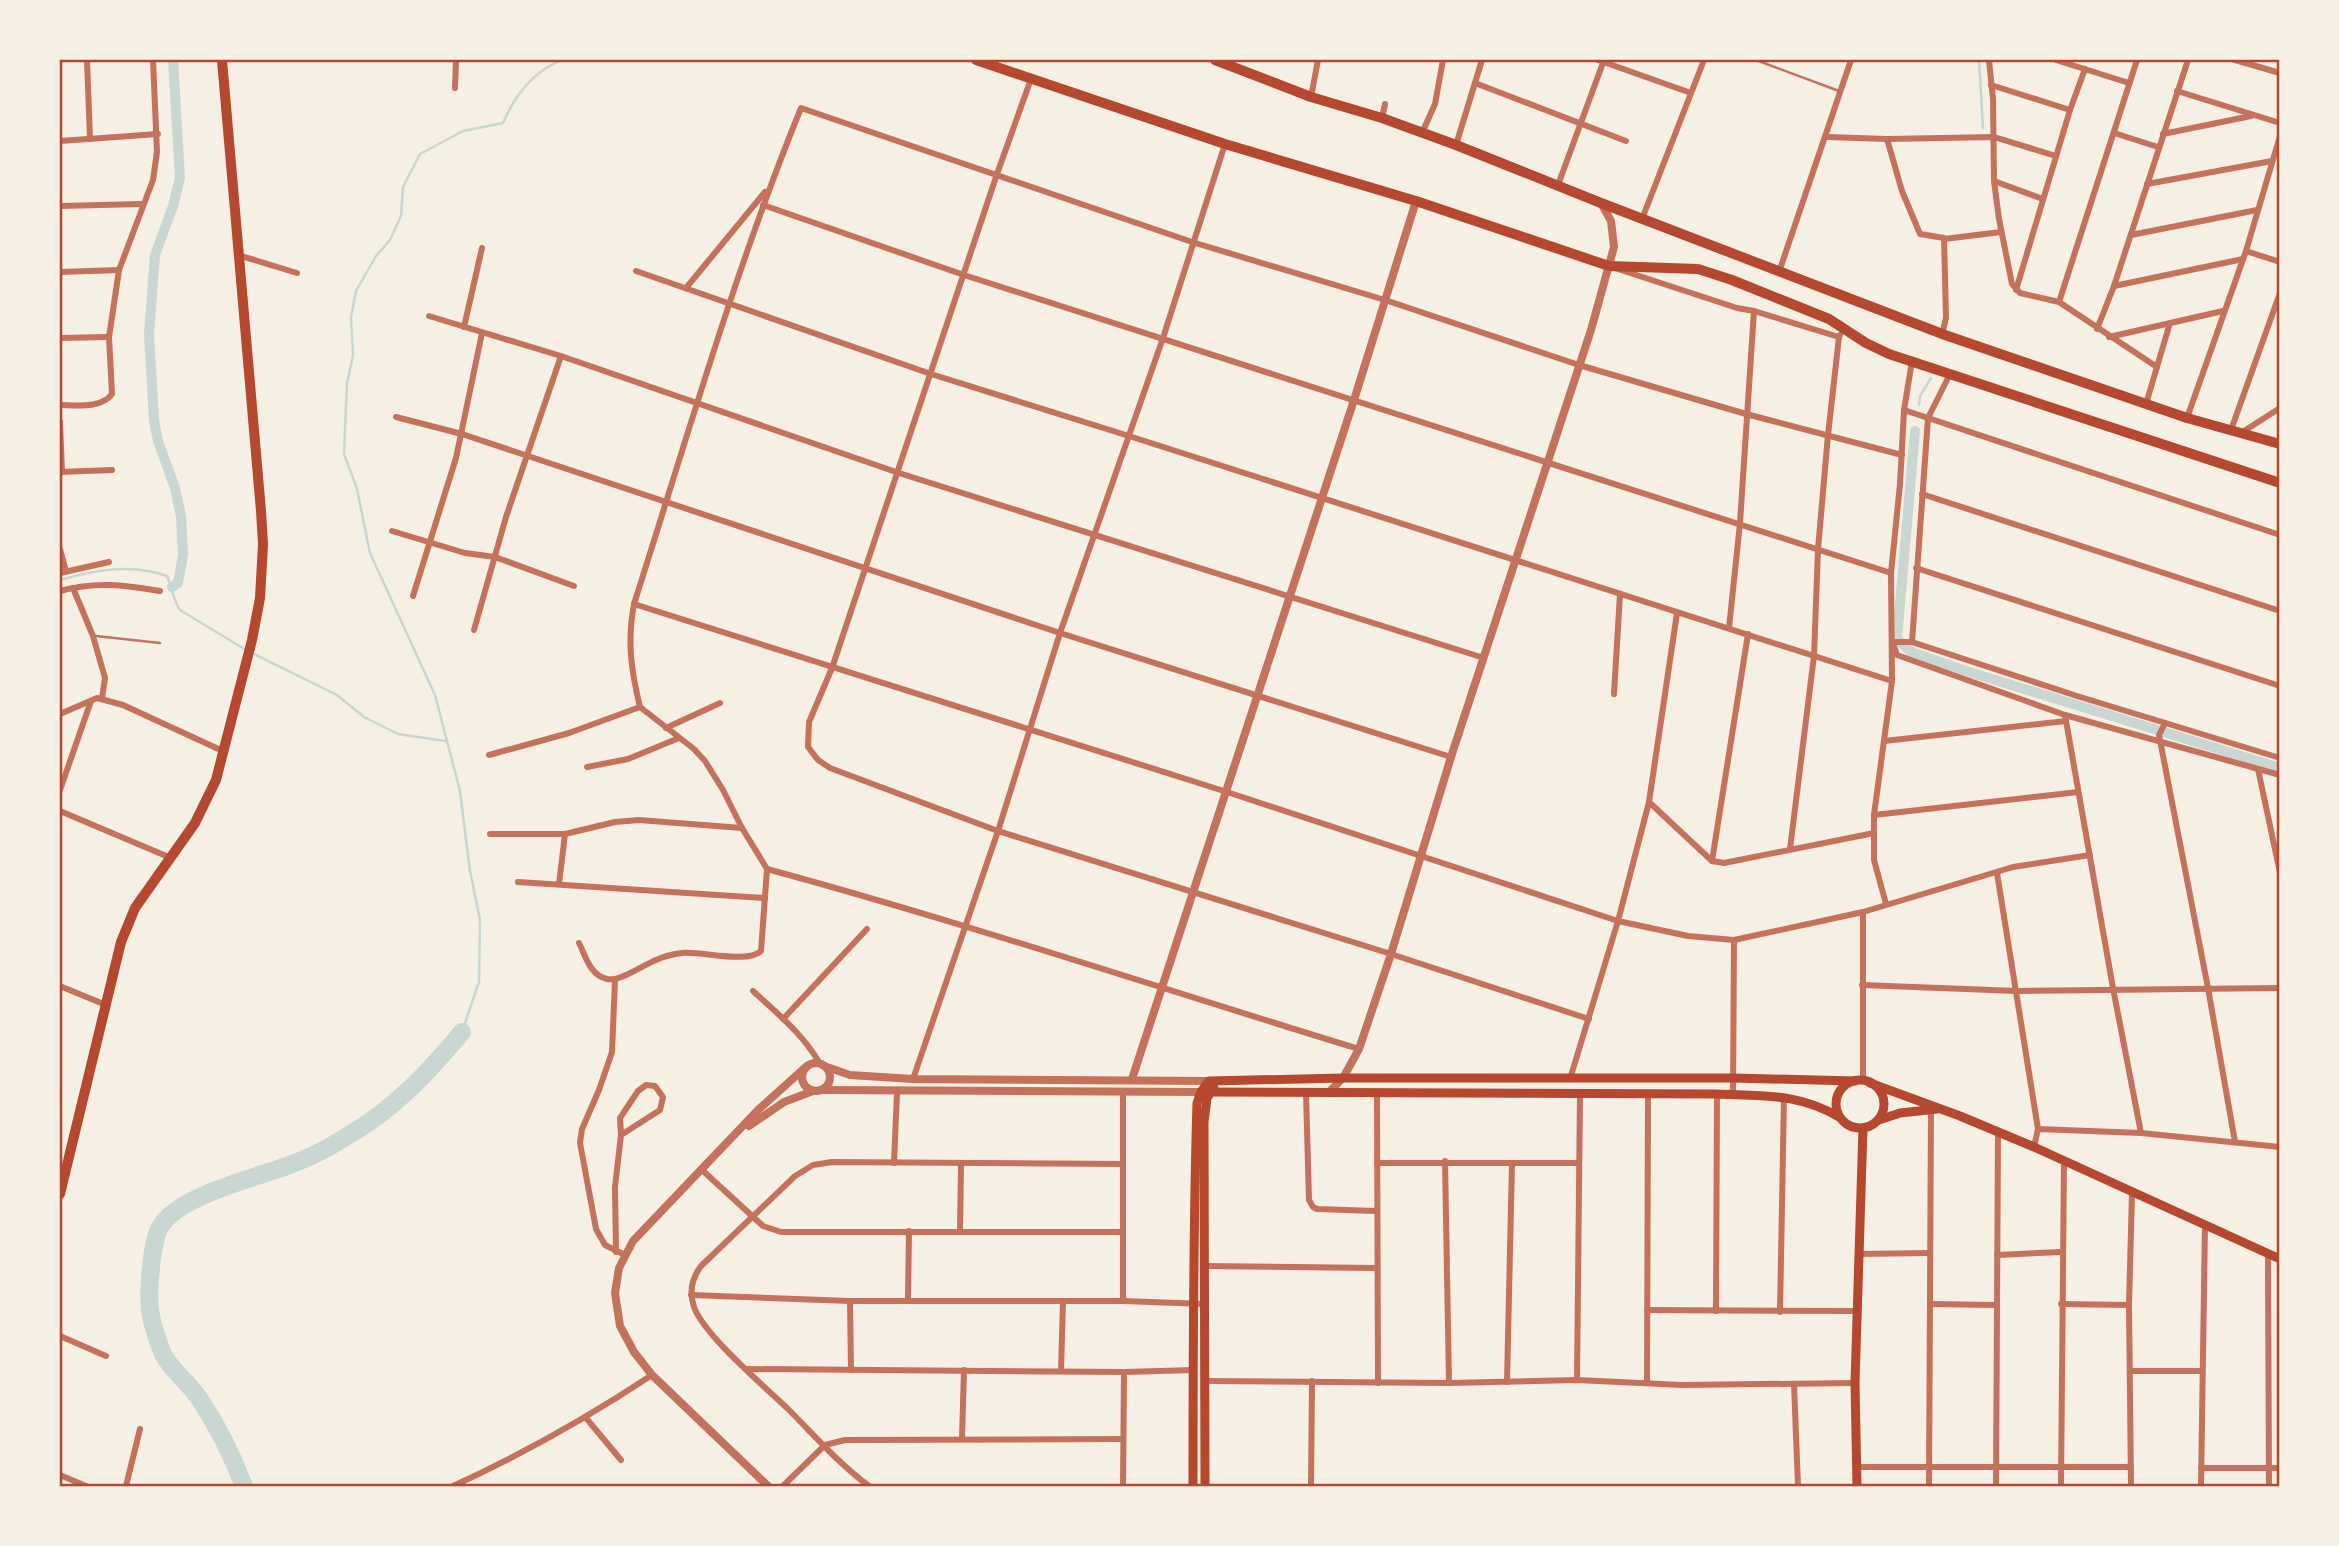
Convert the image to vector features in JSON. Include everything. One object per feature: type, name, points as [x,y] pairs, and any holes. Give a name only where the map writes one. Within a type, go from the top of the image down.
[{"type":"main road","points":[[60,1194],[63,1166],[127,924],[146,891],[205,806],[225,752],[260,598],[263,544],[222,60]]},
{"type":"main road","points":[[976,60],[1225,144],[1416,201],[1609,266],[1698,269],[1732,280],[1829,319],[1841,333],[1889,354],[2280,483]]},
{"type":"main road","points":[[1215,60],[1311,97],[1382,118],[1456,145],[1558,184],[1601,204],[1942,334],[2187,418],[2280,444]]},
{"type":"main road","points":[[1200,1304],[1204,1266],[1204,1122],[1209,1081],[1343,1078],[1733,1078],[1863,1082],[1942,1109],[2034,1147],[2280,1259]]},
{"type":"main road","points":[[1639,1079],[1643,1095]]},
{"type":"main road","points":[[1205,1486],[1206,1381],[1200,1327],[1195,1191],[1197,1102],[1220,1081]]},
{"type":"main road","points":[[1839,1117],[1836,1110],[1842,1088],[1863,1082],[1881,1093],[1883,1107],[1877,1121]]},
{"type":"main road","points":[[1206,1092],[1717,1094],[1784,1097],[1820,1105],[1850,1126],[1863,1128],[1900,1113],[1931,1107]]},
{"type":"main road","points":[[1857,1486],[1856,1311],[1863,1128]]},
{"type":"main road","points":[[1193,1486],[1194,1370],[1200,1327]]},
{"type":"street","points":[[87,60],[90,139]]},
{"type":"street","points":[[60,405],[95,404],[111,397],[109,337],[119,270],[153,180],[158,152],[153,60]]},
{"type":"street","points":[[456,60],[456,88]]},
{"type":"street","points":[[1311,97],[1318,60]]},
{"type":"street","points":[[1422,133],[1435,104],[1443,60]]},
{"type":"street","points":[[1456,145],[1482,60]]},
{"type":"street","points":[[1558,184],[1602,60],[1691,93]]},
{"type":"street","points":[[1642,219],[1704,60]]},
{"type":"street","points":[[1779,272],[1851,60]]},
{"type":"street","points":[[1989,60],[1994,181],[2008,273],[2016,290],[2059,302],[2157,367]]},
{"type":"street","points":[[2056,60],[2129,83]]},
{"type":"street","points":[[2059,302],[2137,60]]},
{"type":"street","points":[[2097,329],[2188,60]]},
{"type":"street","points":[[2235,60],[2280,73]]},
{"type":"street","points":[[2016,290],[2085,69]]},
{"type":"street","points":[[1031,79],[832,668],[809,722],[808,747],[818,760],[830,768],[998,831],[1589,1019]]},
{"type":"street","points":[[1475,83],[1626,141]]},
{"type":"street","points":[[1991,85],[2070,110]]},
{"type":"street","points":[[2177,91],[2280,123]]},
{"type":"street","points":[[1382,118],[1385,103]]},
{"type":"street","points":[[579,943],[594,973],[615,980],[673,954],[750,957],[761,951],[767,869],[705,761],[694,749],[640,707],[629,643],[634,604],[697,404],[769,187],[801,108],[1192,242],[1385,300],[1579,365],[1746,414],[1902,455]]},
{"type":"street","points":[[2164,134],[2254,115]]},
{"type":"street","points":[[2114,133],[2158,147]]},
{"type":"street","points":[[60,141],[158,134]]},
{"type":"street","points":[[2187,418],[2246,251],[2280,136]]},
{"type":"street","points":[[1826,137],[1994,137],[2056,156]]},
{"type":"street","points":[[1887,139],[1902,191],[1920,234],[1941,236],[1944,239],[2001,232]]},
{"type":"street","points":[[913,1079],[998,831],[1060,633],[1163,338],[1225,144]]},
{"type":"street","points":[[2147,184],[2272,161]]},
{"type":"street","points":[[1994,181],[2043,199]]},
{"type":"street","points":[[686,288],[769,187]]},
{"type":"street","points":[[1132,1079],[1354,400],[1416,201]]},
{"type":"street","points":[[60,206],[142,204]]},
{"type":"street","points":[[1328,1093],[1343,1078],[1359,1049],[1579,365],[1609,266],[1614,236],[1611,221],[1601,204]]},
{"type":"street","points":[[763,205],[964,275],[1891,573]]},
{"type":"street","points":[[2130,235],[2257,210]]},
{"type":"street","points":[[1942,334],[1947,318],[1944,239]]},
{"type":"street","points":[[464,327],[482,248]]},
{"type":"street","points":[[2246,251],[2280,262]]},
{"type":"street","points":[[238,255],[297,273]]},
{"type":"street","points":[[2113,286],[2243,259]]},
{"type":"street","points":[[1609,266],[1737,308],[1841,333],[1828,435],[1818,550],[1814,656],[1790,849]]},
{"type":"street","points":[[60,272],[119,270]]},
{"type":"street","points":[[636,271],[931,374],[1892,681]]},
{"type":"street","points":[[2236,432],[2280,293]]},
{"type":"street","points":[[1729,628],[1740,523],[1754,311]]},
{"type":"street","points":[[2108,337],[2223,311]]},
{"type":"street","points":[[429,316],[561,356],[899,473],[1484,658]]},
{"type":"street","points":[[2146,404],[2169,323]]},
{"type":"street","points":[[413,596],[462,434],[482,333]]},
{"type":"street","points":[[60,338],[109,337]]},
{"type":"street","points":[[474,630],[506,517],[561,356]]},
{"type":"street","points":[[1886,904],[1876,868],[1874,815],[1892,681],[1891,573],[1905,410],[1912,362]]},
{"type":"street","points":[[1912,642],[1928,418],[1950,374]]},
{"type":"street","points":[[2236,432],[2280,408]]},
{"type":"street","points":[[1905,410],[2280,535]]},
{"type":"street","points":[[396,417],[462,434],[1060,633],[1451,757]]},
{"type":"street","points":[[60,422],[61,472],[112,470]]},
{"type":"street","points":[[1922,494],[2280,611]]},
{"type":"street","points":[[392,531],[465,553],[495,557],[574,586]]},
{"type":"street","points":[[60,549],[63,572],[108,562]]},
{"type":"street","points":[[1916,568],[2280,686]]},
{"type":"street","points":[[60,591],[116,584],[160,591]]},
{"type":"street","points":[[73,588],[93,636],[105,678],[102,698]]},
{"type":"street","points":[[1614,694],[1620,594]]},
{"type":"street","points":[[634,604],[1227,792],[1618,921],[1688,936],[1734,940],[1863,912],[2013,867],[2090,855]]},
{"type":"street","points":[[1570,1079],[1618,921],[1649,802],[1677,613]]},
{"type":"street","points":[[1712,861],[1748,634]]},
{"type":"street","points":[[1892,642],[1912,642],[2280,775]]},
{"type":"street","points":[[1892,642],[1897,655],[2065,718],[2161,732],[2280,758]]},
{"type":"street","points":[[60,714],[102,698],[225,752]]},
{"type":"street","points":[[60,789],[91,701]]},
{"type":"street","points":[[666,728],[720,703]]},
{"type":"street","points":[[489,755],[569,733],[640,707]]},
{"type":"street","points":[[1884,741],[2065,718]]},
{"type":"street","points":[[2065,718],[2141,1133]]},
{"type":"street","points":[[2161,732],[2235,1142]]},
{"type":"street","points":[[587,767],[628,759],[679,738]]},
{"type":"street","points":[[2258,769],[2280,873]]},
{"type":"street","points":[[1874,815],[2078,792]]},
{"type":"street","points":[[1649,802],[1712,861],[1724,863],[1874,833]]},
{"type":"street","points":[[60,811],[171,858]]},
{"type":"street","points":[[490,834],[565,834],[627,821],[742,828]]},
{"type":"street","points":[[559,884],[565,834]]},
{"type":"street","points":[[767,869],[964,925],[1162,990],[1359,1049]]},
{"type":"street","points":[[1997,873],[2038,1129],[2034,1147]]},
{"type":"street","points":[[518,882],[765,898]]},
{"type":"street","points":[[1863,912],[1863,1082]]},
{"type":"street","points":[[783,1019],[867,929]]},
{"type":"street","points":[[1733,1095],[1734,940]]},
{"type":"street","points":[[615,980],[612,1052],[582,1129],[580,1143],[596,1230],[605,1245],[621,1253]]},
{"type":"street","points":[[1862,985],[2017,991],[2280,988]]},
{"type":"street","points":[[60,986],[106,1005]]},
{"type":"street","points":[[732,1138],[777,1106],[817,1091],[828,1084],[830,1079],[828,1070],[807,1043],[753,991]]},
{"type":"street","points":[[621,1253],[758,1110],[807,1066],[822,1065],[850,1075],[913,1079],[1209,1081]]},
{"type":"street","points":[[807,1066],[802,1078],[805,1087],[817,1091],[1206,1092]]},
{"type":"street","points":[[621,1135],[660,1110],[663,1097],[656,1086],[643,1086],[620,1118],[621,1135],[615,1187],[621,1253],[615,1293],[617,1316],[628,1344],[652,1375],[768,1486]]},
{"type":"street","points":[[894,1163],[897,1092]]},
{"type":"street","points":[[1122,1092],[1123,1301]]},
{"type":"street","points":[[1306,1093],[1309,1200],[1313,1207],[1376,1211]]},
{"type":"street","points":[[1377,1093],[1378,1382]]},
{"type":"street","points":[[1577,1380],[1580,1094]]},
{"type":"street","points":[[1716,1311],[1717,1094]]},
{"type":"street","points":[[1643,1095],[1647,1383]]},
{"type":"street","points":[[1780,1312],[1784,1097]]},
{"type":"street","points":[[1929,1486],[1931,1107]]},
{"type":"street","points":[[2038,1129],[2141,1133],[2280,1147]]},
{"type":"street","points":[[1996,1486],[1998,1132]]},
{"type":"street","points":[[2061,1486],[2061,1252],[2064,1160]]},
{"type":"street","points":[[1445,1161],[1449,1383]]},
{"type":"street","points":[[869,1486],[747,1369],[698,1316],[691,1296],[694,1277],[701,1266],[788,1182],[813,1165],[832,1162],[961,1165],[1122,1164]]},
{"type":"street","points":[[1377,1163],[1578,1163]]},
{"type":"street","points":[[1507,1382],[1512,1163]]},
{"type":"street","points":[[960,1231],[961,1165]]},
{"type":"street","points":[[701,1169],[763,1226],[781,1232],[1123,1232]]},
{"type":"street","points":[[2131,1486],[2129,1305],[2132,1193]]},
{"type":"street","points":[[2201,1486],[2205,1225]]},
{"type":"street","points":[[908,1300],[909,1231]]},
{"type":"street","points":[[1997,1255],[2061,1252]]},
{"type":"street","points":[[1858,1254],[1930,1253]]},
{"type":"street","points":[[2268,1254],[2269,1486]]},
{"type":"street","points":[[1204,1266],[1376,1268]]},
{"type":"street","points":[[691,1296],[850,1301],[1063,1300],[1200,1304]]},
{"type":"street","points":[[1061,1370],[1063,1300]]},
{"type":"street","points":[[850,1301],[851,1370]]},
{"type":"street","points":[[1930,1304],[1996,1304]]},
{"type":"street","points":[[2061,1304],[2129,1305]]},
{"type":"street","points":[[1647,1310],[1856,1311]]},
{"type":"street","points":[[60,1336],[106,1356]]},
{"type":"street","points":[[747,1369],[1194,1370]]},
{"type":"street","points":[[962,1438],[964,1370]]},
{"type":"street","points":[[1123,1486],[1124,1371]]},
{"type":"street","points":[[2131,1371],[2201,1371]]},
{"type":"street","points":[[453,1486],[504,1463],[586,1418],[652,1375]]},
{"type":"street","points":[[1206,1381],[1449,1383],[1577,1380],[1682,1385],[1855,1383]]},
{"type":"street","points":[[1311,1486],[1312,1381]]},
{"type":"street","points":[[1794,1384],[1798,1486]]},
{"type":"street","points":[[586,1418],[621,1461]]},
{"type":"street","points":[[126,1486],[140,1429]]},
{"type":"street","points":[[783,1486],[824,1445],[845,1440],[1123,1439]]},
{"type":"street","points":[[1857,1467],[2131,1467]]},
{"type":"street","points":[[2201,1468],[2280,1468]]},
{"type":"street","points":[[60,1475],[86,1486]]},
{"type":"lane","points":[[1756,60],[1839,91]]},
{"type":"lane","points":[[93,636],[160,643]]},
{"type":"waterway","points":[[172,587],[178,583],[183,555],[181,516],[154,420],[149,334],[155,255],[180,178],[173,60]]},
{"type":"waterway","points":[[462,1032],[479,982],[480,920],[470,871],[460,791],[435,695],[370,553],[357,489],[344,454],[347,383],[353,355],[351,317],[356,291],[376,256],[390,240],[401,216],[403,187],[420,154],[463,131],[503,123],[526,85],[562,60]]},
{"type":"waterway","points":[[1979,60],[1983,128]]},
{"type":"waterway","points":[[1919,405],[1920,396],[1931,378]]},
{"type":"waterway","points":[[1915,431],[1897,639],[1911,652],[2280,768]]},
{"type":"waterway","points":[[60,580],[114,569],[140,570],[167,576],[180,610],[246,650]]},
{"type":"waterway","points":[[252,653],[337,695],[364,717],[398,734],[445,741]]},
{"type":"waterway","points":[[244,1486],[213,1421],[197,1395],[168,1362],[157,1337],[151,1316],[150,1284],[154,1245],[160,1227],[169,1216],[199,1197],[302,1160],[361,1127],[408,1091],[462,1032]]}]
